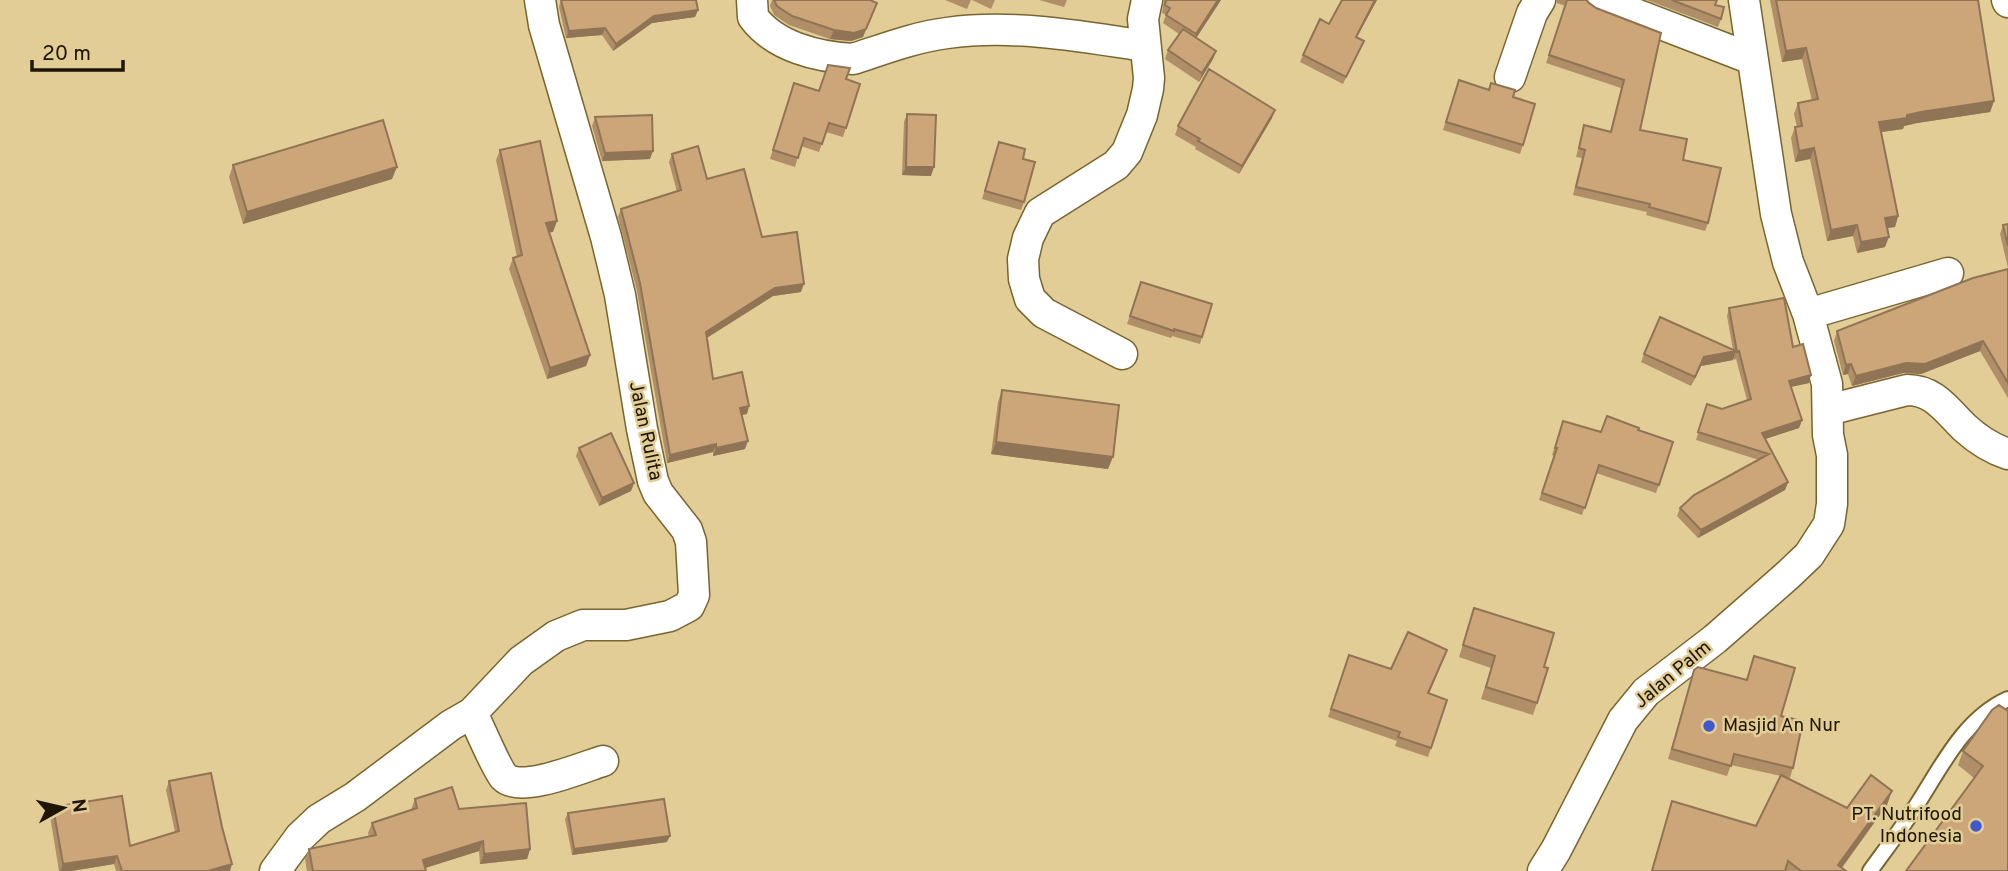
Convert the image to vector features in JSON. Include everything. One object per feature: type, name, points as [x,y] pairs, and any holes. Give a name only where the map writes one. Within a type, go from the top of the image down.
[{"type":"street","name":"Jalan Rulita","points":[[275,871],[300,837],[319,819],[355,797],[451,725],[472,713],[521,661],[566,630],[593,625],[626,625],[670,616],[689,606],[694,595],[691,541],[687,530],[658,493],[651,472],[614,272],[597,204],[554,60],[540,0]]},
{"type":"street","points":[[752,0],[753,17],[771,37],[811,53],[839,58],[853,58],[945,33],[994,29],[1071,35],[1145,46]]},
{"type":"street","points":[[1122,354],[1044,313],[1030,299],[1024,279],[1023,259],[1028,237],[1040,213],[1116,164],[1127,152],[1142,115],[1148,89],[1143,19],[1147,0]]},
{"type":"street","points":[[1510,77],[1531,13],[1540,0]]},
{"type":"street","points":[[1599,0],[1752,60]]},
{"type":"street","name":"Jalan Palm","points":[[1543,871],[1623,720],[1646,692],[1716,639],[1809,555],[1829,524],[1832,505],[1832,455],[1828,435],[1827,384],[1808,314],[1788,262],[1776,214],[1744,0]]},
{"type":"street","points":[[1808,314],[1948,274]]},
{"type":"street","points":[[1828,410],[1907,390],[1918,390],[1933,396],[1968,430],[1997,450],[2008,454]]},
{"type":"street","points":[[472,713],[504,777],[516,783],[533,782],[603,761]]},
{"type":"lane","points":[[1870,871],[1962,735],[1988,711],[2008,699]]},
{"type":"building","points":[[561,0],[696,0],[698,10],[654,16],[616,44],[605,28],[569,31]]},
{"type":"building","points":[[774,0],[870,0],[877,3],[866,29],[854,33],[834,30],[792,16],[777,6]]},
{"type":"building","points":[[1166,0],[1218,0],[1196,34],[1166,15],[1170,8],[1165,5]]},
{"type":"building","points":[[1342,0],[1375,0],[1356,37],[1364,41],[1346,77],[1303,55],[1320,19],[1329,24]]},
{"type":"building","points":[[1567,0],[1587,0],[1596,8],[1661,33],[1640,130],[1687,139],[1683,160],[1721,168],[1708,223],[1649,207],[1650,204],[1576,187],[1585,150],[1579,148],[1584,125],[1611,132],[1624,80],[1549,55]]},
{"type":"building","points":[[1672,0],[1717,0],[1715,5],[1724,7],[1721,19]]},
{"type":"building","points":[[1776,0],[1978,0],[1994,101],[1921,112],[1907,115],[1907,118],[1879,122],[1898,216],[1885,218],[1889,237],[1861,242],[1857,225],[1831,230],[1814,148],[1799,151],[1795,127],[1802,126],[1798,103],[1818,99],[1806,48],[1786,51]]},
{"type":"building","points":[[1183,29],[1216,51],[1202,73],[1168,50]]},
{"type":"building","points":[[828,65],[850,68],[846,79],[860,84],[846,128],[829,123],[822,144],[804,138],[798,158],[773,150],[794,83],[819,91]]},
{"type":"building","points":[[1209,69],[1275,110],[1242,166],[1198,141],[1200,139],[1178,126]]},
{"type":"building","points":[[1459,80],[1489,90],[1491,83],[1515,90],[1513,97],[1535,104],[1523,145],[1446,122]]},
{"type":"building","points":[[907,114],[936,115],[934,167],[906,167]]},
{"type":"building","points":[[652,115],[653,151],[605,153],[595,117]]},
{"type":"building","points":[[383,120],[397,167],[247,212],[233,165]]},
{"type":"building","points":[[540,141],[557,221],[546,223],[590,355],[550,368],[513,258],[522,255],[500,150]]},
{"type":"building","points":[[999,142],[1025,149],[1023,159],[1035,162],[1024,202],[985,191]]},
{"type":"building","points":[[698,146],[707,179],[744,169],[762,237],[797,232],[804,284],[775,288],[706,332],[713,379],[742,372],[749,406],[740,408],[748,441],[716,448],[716,444],[670,455],[640,283],[621,209],[681,190],[672,154]]},
{"type":"building","points":[[2008,224],[2008,246],[2003,225]]},
{"type":"building","points":[[2008,269],[2008,383],[1983,341],[1925,364],[1906,363],[1856,376],[1851,364],[1846,365],[1837,331],[1973,278]]},
{"type":"building","points":[[1141,282],[1212,304],[1202,337],[1130,316]]},
{"type":"building","points":[[1784,298],[1793,347],[1803,344],[1811,375],[1789,381],[1802,420],[1762,433],[1788,482],[1701,530],[1680,508],[1694,495],[1769,454],[1698,432],[1707,404],[1722,409],[1751,399],[1739,351],[1737,352],[1729,308]]},
{"type":"building","points":[[1660,317],[1736,351],[1704,357],[1695,377],[1644,354]]},
{"type":"building","points":[[1002,390],[1119,405],[1113,457],[996,442]]},
{"type":"building","points":[[1607,416],[1673,442],[1659,485],[1599,465],[1585,508],[1542,493],[1563,421],[1601,432]]},
{"type":"building","points":[[611,433],[634,483],[602,498],[579,448]]},
{"type":"building","points":[[1474,608],[1554,633],[1544,667],[1548,668],[1537,703],[1486,687],[1495,656],[1463,645]]},
{"type":"building","points":[[1408,632],[1447,650],[1428,693],[1447,700],[1431,748],[1398,737],[1400,732],[1331,709],[1349,655],[1391,669]]},
{"type":"building","points":[[1754,656],[1795,668],[1781,716],[1803,721],[1793,768],[1734,754],[1731,766],[1672,749],[1694,670],[1698,667],[1747,680]]},
{"type":"building","name":"PT. Nutrifood Indonesia","points":[[1999,705],[2008,711],[2008,871],[1906,871],[1983,766],[1963,751],[1992,710]]},
{"type":"building","points":[[211,773],[232,864],[208,871],[122,871],[117,856],[63,864],[53,807],[122,796],[130,846],[179,831],[169,781]]},
{"type":"building","points":[[1781,775],[1847,808],[1871,775],[1892,791],[1838,865],[1846,871],[1801,871],[1788,861],[1785,871],[1652,871],[1672,801],[1756,826]]},
{"type":"building","points":[[452,787],[459,809],[526,803],[530,849],[484,854],[483,841],[423,860],[426,871],[313,871],[309,849],[376,835],[372,823],[417,808],[415,799]]},
{"type":"building","points":[[664,799],[670,836],[574,849],[568,813]]},
{"type":"place","name":"Masjid An Nur","points":[[1709,726]]},
{"type":"place","name":"PT. Nutrifood Indonesia","points":[[1976,826]]}]
